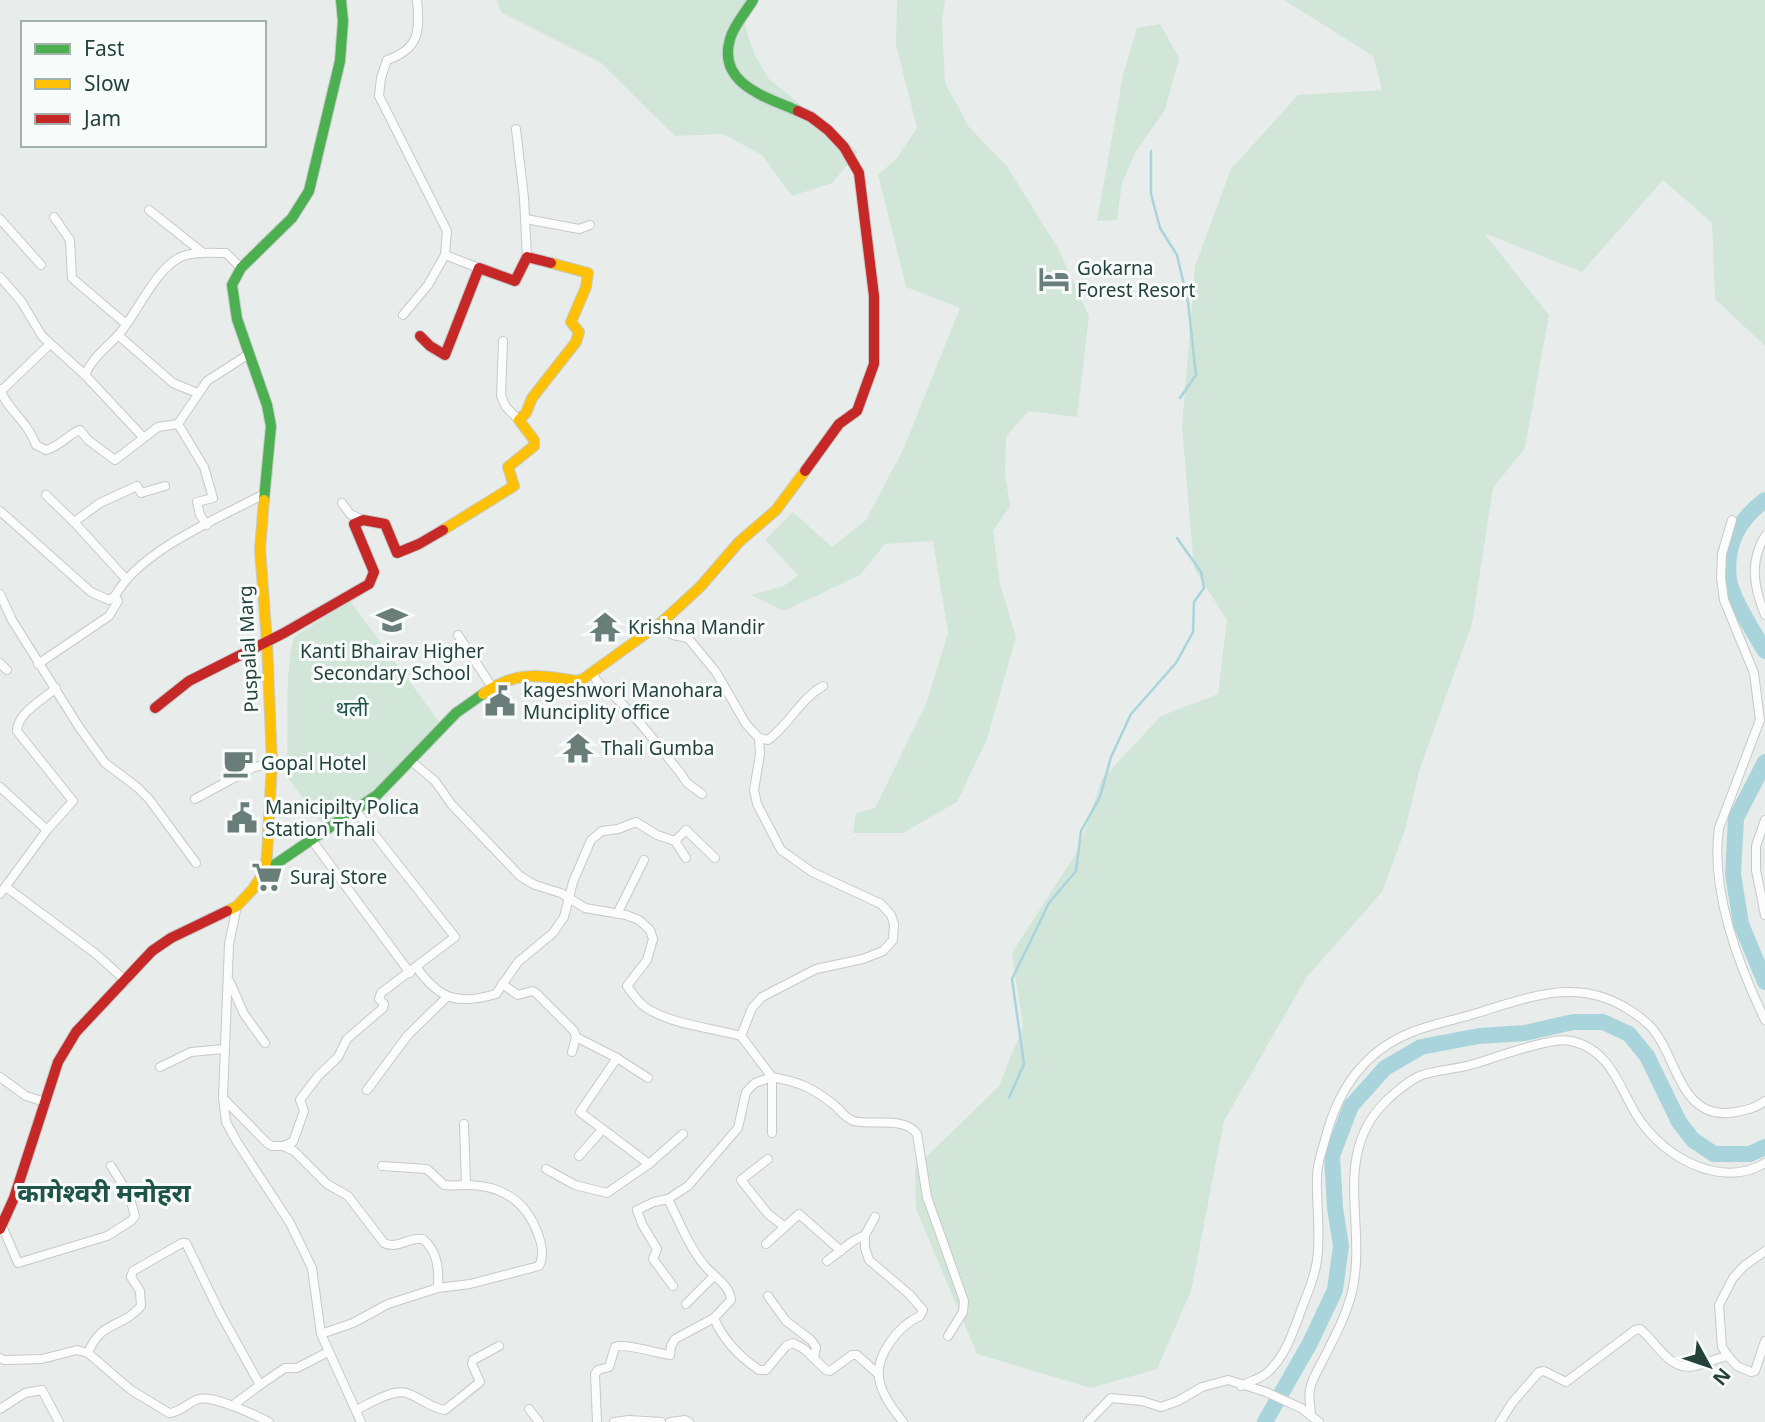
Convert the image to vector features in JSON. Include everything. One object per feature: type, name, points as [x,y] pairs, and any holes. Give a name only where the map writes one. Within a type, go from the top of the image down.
[{"type":"street","points":[[85,375],[89,365],[118,335],[162,273],[178,258],[203,253],[226,253],[241,268],[292,218],[309,191],[329,113],[340,61],[343,21],[341,0]]},
{"type":"street","points":[[403,315],[428,285],[445,255],[447,231],[379,96],[387,60],[402,55],[413,43],[420,27],[417,0]]},
{"type":"street","points":[[111,1167],[129,1195],[135,1216],[131,1221],[107,1236],[18,1263],[15,1260],[1,1228],[28,1159],[58,1062],[67,1045],[88,1018],[126,981],[141,962],[162,943],[237,906],[264,872],[377,796],[456,713],[492,687],[524,675],[548,675],[577,681],[593,673],[662,622],[699,587],[739,542],[776,510],[839,424],[857,411],[874,363],[874,296],[859,173],[844,147],[828,130],[811,117],[748,89],[736,77],[727,56],[731,36],[753,0]]},
{"type":"street","points":[[445,255],[515,281],[527,257],[526,219],[516,130]]},
{"type":"street","points":[[149,210],[203,253]]},
{"type":"street","points":[[2,217],[41,265]]},
{"type":"street","points":[[54,217],[70,240],[72,278],[126,324]]},
{"type":"street","points":[[526,219],[568,228],[579,229],[590,225]]},
{"type":"street","points":[[519,420],[526,413],[532,398],[576,342],[579,332],[571,322],[586,287],[588,273],[527,257]]},
{"type":"street","name":"Puspalal Marg","points":[[241,268],[232,285],[232,293],[237,319],[267,405],[271,426],[260,549],[272,763],[264,872]]},
{"type":"street","points":[[420,336],[445,355],[479,268]]},
{"type":"street","points":[[0,277],[21,301],[31,320],[50,344],[85,375],[143,437]]},
{"type":"street","points":[[118,335],[173,383],[195,392]]},
{"type":"street","points":[[342,503],[350,514],[384,524],[397,553],[419,544],[513,486],[508,467],[534,446],[534,440],[500,396],[503,341]]},
{"type":"street","points":[[50,344],[0,391],[30,429],[36,444],[46,450],[57,447],[73,432],[80,430],[88,440],[115,460],[162,425],[178,424]]},
{"type":"street","points":[[178,424],[207,381],[249,354]]},
{"type":"street","points":[[178,424],[204,467],[213,498],[197,502],[207,525]]},
{"type":"street","points":[[74,523],[100,503],[137,486],[141,493],[165,486]]},
{"type":"street","points":[[0,511],[91,592],[109,600],[115,596],[126,579],[161,550],[264,494]]},
{"type":"street","points":[[46,495],[126,579]]},
{"type":"street","points":[[155,708],[189,681],[267,642],[369,584],[374,572],[354,524],[363,520]]},
{"type":"street","points":[[1732,520],[1722,554],[1724,600],[1754,673],[1760,719],[1719,828],[1716,846],[1729,930],[1765,1020]]},
{"type":"street","points":[[1765,536],[1755,560],[1754,575],[1755,587],[1765,615]]},
{"type":"street","points":[[0,594],[4,615],[105,763],[138,787],[149,799],[196,863]]},
{"type":"street","points":[[38,664],[108,616],[118,601],[115,596]]},
{"type":"street","points":[[662,622],[673,635],[688,638],[708,662],[758,738],[760,754],[754,790],[757,804],[781,850],[812,872],[881,904],[891,915],[894,924],[894,940],[883,951],[863,959],[816,969],[762,997],[752,1008],[741,1036]]},
{"type":"street","points":[[458,635],[492,687]]},
{"type":"street","points":[[0,663],[7,670]]},
{"type":"street","points":[[593,673],[595,681],[617,699],[687,783],[702,794]]},
{"type":"street","points":[[758,738],[768,740],[780,731],[814,691],[823,687]]},
{"type":"street","points":[[56,688],[32,707],[17,725],[17,731],[73,801],[47,830],[3,890],[96,954],[126,981]]},
{"type":"street","points":[[411,761],[435,781],[452,805],[520,876],[535,885],[561,893],[585,908],[639,920],[650,930],[653,939],[647,960],[627,986],[642,1005],[662,1015],[741,1036],[772,1077],[772,1133]]},
{"type":"street","points":[[195,799],[254,767],[272,763]]},
{"type":"street","points":[[0,788],[47,830]]},
{"type":"street","points":[[284,1146],[293,1142],[304,1111],[300,1100],[338,1057],[347,1039],[383,1008],[384,1004],[379,999],[381,993],[455,937],[356,811]]},
{"type":"street","points":[[1765,820],[1756,846],[1765,915]]},
{"type":"street","points":[[311,839],[413,971],[433,988],[458,1000],[480,999],[496,994],[518,962],[553,933],[564,917],[583,853],[591,839],[603,831],[636,822],[657,835],[675,841],[686,858]]},
{"type":"street","points":[[675,841],[685,830],[715,858]]},
{"type":"street","points":[[617,914],[644,860]]},
{"type":"street","points":[[237,906],[229,944],[223,1098],[226,1122],[290,1223],[312,1268],[321,1334],[361,1422]]},
{"type":"street","points":[[229,981],[244,1014],[265,1043]]},
{"type":"street","points":[[502,984],[518,995],[532,991],[536,993],[574,1031],[576,1037],[572,1052]]},
{"type":"street","points":[[1241,1385],[1268,1373],[1281,1357],[1317,1264],[1320,1221],[1317,1175],[1328,1125],[1346,1084],[1368,1061],[1410,1032],[1509,1002],[1546,994],[1579,992],[1605,998],[1630,1011],[1651,1027],[1666,1051],[1684,1090],[1704,1107],[1728,1114],[1750,1109],[1765,1101]]},
{"type":"street","points":[[367,1090],[408,1035],[447,997]]},
{"type":"street","points":[[576,1037],[648,1078]]},
{"type":"street","points":[[1311,1416],[1309,1391],[1347,1312],[1353,1289],[1357,1245],[1354,1161],[1371,1120],[1383,1104],[1421,1075],[1456,1069],[1539,1045],[1569,1040],[1593,1049],[1611,1067],[1640,1121],[1661,1145],[1684,1162],[1712,1171],[1737,1174],[1765,1163]]},
{"type":"street","points":[[160,1067],[191,1052],[225,1049]]},
{"type":"street","points":[[617,1058],[580,1112],[649,1164]]},
{"type":"street","points":[[0,1077],[26,1096],[45,1102]]},
{"type":"street","points":[[673,1286],[653,1259],[657,1249],[636,1213],[639,1208],[668,1199],[688,1186],[702,1172],[738,1128],[746,1092],[755,1083],[772,1077],[801,1083],[834,1105],[850,1120],[904,1125],[917,1134],[927,1197],[964,1301],[963,1312],[948,1336]]},
{"type":"street","points":[[223,1098],[267,1143],[294,1150],[327,1184],[348,1196],[388,1246],[417,1237],[428,1243],[438,1264],[438,1288]]},
{"type":"street","points":[[464,1124],[466,1185]]},
{"type":"street","points":[[579,1156],[602,1130]]},
{"type":"street","points":[[546,1169],[575,1185],[607,1193],[649,1164],[683,1134]]},
{"type":"street","points":[[768,1159],[741,1180],[768,1214],[785,1227]]},
{"type":"street","points":[[321,1334],[353,1323],[388,1304],[438,1288],[470,1284],[533,1269],[542,1262],[540,1239],[526,1209],[516,1199],[504,1193],[466,1185],[444,1185],[427,1169],[382,1166]]},
{"type":"street","points":[[597,1422],[595,1374],[598,1370],[609,1367],[615,1347],[623,1344],[643,1351],[670,1354],[675,1339],[714,1318],[726,1308],[731,1297],[704,1264],[668,1199]]},
{"type":"street","points":[[766,1244],[799,1214],[841,1251]]},
{"type":"street","points":[[875,1217],[865,1235],[869,1260],[909,1294],[923,1310],[920,1316],[892,1339],[878,1374],[888,1401],[903,1422]]},
{"type":"street","points":[[827,1261],[865,1235]]},
{"type":"street","points":[[88,1353],[102,1330],[121,1321],[141,1306],[140,1291],[131,1277],[133,1271],[186,1243],[220,1313],[260,1385]]},
{"type":"street","points":[[1765,1251],[1733,1278],[1719,1305],[1721,1347],[1737,1366],[1755,1371],[1765,1341]]},
{"type":"street","points":[[686,1304],[714,1276]]},
{"type":"street","points":[[768,1296],[786,1321],[811,1340],[816,1347],[814,1358]]},
{"type":"street","points":[[714,1318],[722,1336],[745,1360],[759,1370],[766,1370],[789,1344],[793,1343],[826,1370],[830,1371],[852,1355],[857,1355],[878,1374]]},
{"type":"street","points":[[1500,1422],[1512,1403],[1539,1372],[1544,1371],[1566,1382],[1635,1330],[1640,1329],[1647,1334],[1662,1354],[1688,1367],[1728,1356]]},
{"type":"street","points":[[356,1410],[404,1392],[445,1410],[480,1382],[472,1362],[499,1346]]},
{"type":"street","points":[[0,1358],[42,1359],[77,1350],[88,1353],[131,1390],[169,1413],[174,1413]]},
{"type":"street","points":[[232,1406],[285,1368],[297,1368],[328,1352]]},
{"type":"street","points":[[1088,1422],[1111,1398],[1142,1401],[1161,1407],[1213,1382],[1228,1380],[1266,1392],[1301,1408],[1319,1422]]},
{"type":"street","points":[[0,1409],[25,1393],[42,1390],[60,1422]]},
{"type":"street","points":[[164,1422],[174,1413],[202,1398],[232,1406],[269,1422]]},
{"type":"street","points":[[529,1409],[539,1422]]},
{"type":"street","points":[[614,1422],[661,1422]]},
{"type":"street","points":[[670,1422],[690,1422]]},
{"type":"green space","points":[[496,0],[749,0],[745,26],[754,53],[768,78],[858,152],[832,183],[792,196],[762,155],[723,134],[675,136],[601,63],[502,13]]},
{"type":"green space","points":[[897,0],[945,0],[942,20],[945,83],[969,127],[1006,165],[1059,250],[1089,316],[1077,417],[1028,411],[1006,437],[1005,474],[1010,506],[993,531],[1000,584],[1016,637],[987,739],[957,802],[903,833],[853,833],[856,813],[875,808],[926,704],[948,633],[933,541],[885,544],[860,575],[784,611],[751,595],[784,586],[798,575],[765,540],[793,512],[832,547],[866,520],[903,450],[960,308],[906,287],[878,175],[897,158],[917,128],[896,45]]},
{"type":"green space","points":[[1284,0],[1765,0],[1765,346],[1715,299],[1712,223],[1663,180],[1582,272],[1484,233],[1549,315],[1525,448],[1493,488],[1472,624],[1420,768],[1405,830],[1382,892],[1306,978],[1224,1121],[1191,1291],[1157,1369],[1091,1388],[977,1354],[916,1209],[915,1168],[999,1086],[1023,1026],[1012,953],[1078,850],[1102,779],[1161,716],[1218,694],[1227,620],[1194,568],[1182,427],[1195,266],[1231,169],[1298,95],[1382,90],[1373,56]]},
{"type":"green space","points":[[1160,24],[1179,58],[1165,110],[1136,151],[1122,183],[1117,220],[1097,221],[1123,75],[1137,28]]},
{"type":"green space","points":[[350,601],[443,727],[358,806],[324,827],[286,775],[289,670],[294,637]]},
{"type":"waterway","points":[[1151,151],[1151,194],[1160,228],[1177,255],[1188,302],[1196,375],[1180,398]]},
{"type":"waterway","points":[[1765,500],[1747,516],[1735,534],[1728,567],[1734,596],[1765,651]]},
{"type":"waterway","points":[[1009,1098],[1024,1064],[1012,979],[1049,903],[1076,871],[1081,831],[1100,797],[1111,757],[1131,714],[1176,663],[1193,632],[1194,602],[1204,588],[1201,572],[1177,538]]},
{"type":"waterway","points":[[1765,762],[1736,818],[1733,874],[1741,924],[1765,982]]},
{"type":"waterway","points":[[1265,1422],[1310,1343],[1335,1290],[1341,1246],[1335,1208],[1332,1156],[1351,1106],[1385,1068],[1421,1047],[1479,1036],[1525,1033],[1573,1022],[1603,1022],[1629,1034],[1647,1056],[1679,1122],[1693,1140],[1714,1154],[1750,1154],[1765,1147]]},
{"type":"traffic: fast","points":[[264,500],[271,426],[267,405],[237,319],[232,285],[241,268],[292,218],[309,191],[340,61],[343,21],[341,0]]},
{"type":"traffic: fast","points":[[753,0],[730,39],[728,54],[731,67],[737,78],[747,87],[798,111]]},
{"type":"traffic: fast","points":[[264,872],[377,795],[456,713],[483,694]]},
{"type":"traffic: slow","points":[[443,530],[514,486],[508,467],[534,446],[534,440],[519,420],[526,413],[532,398],[576,342],[579,332],[571,322],[586,287],[588,273],[551,263]]},
{"type":"traffic: slow","points":[[483,694],[506,681],[528,676],[577,681],[583,679],[662,622],[700,587],[739,542],[776,510],[805,471]]},
{"type":"traffic: slow","points":[[227,911],[237,906],[253,889],[264,872],[267,856],[272,763],[260,549],[264,500]]},
{"type":"traffic: jam","points":[[798,111],[828,130],[844,147],[859,173],[874,296],[874,364],[857,411],[839,424],[805,471]]},
{"type":"traffic: jam","points":[[420,336],[445,355],[479,268],[515,281],[527,257],[551,263]]},
{"type":"traffic: jam","points":[[155,708],[189,681],[284,633],[369,584],[374,572],[354,524],[363,520],[385,524],[397,553],[443,530]]},
{"type":"traffic: jam","points":[[0,1229],[14,1198],[58,1062],[76,1032],[152,951],[171,938],[227,911]]},
{"type":"place","name":"Gokarna Forest Resort","points":[[1054,279]]},
{"type":"place","name":"Kanti Bhairav Higher Secondary School","points":[[392,620]]},
{"type":"place","name":"Krishna Mandir","points":[[605,627]]},
{"type":"place","name":"kageshwori Manohara Munciplity office","points":[[500,701]]},
{"type":"place","name":"Thali Gumba","points":[[578,748]]},
{"type":"place","name":"Gopal Hotel","points":[[238,763]]},
{"type":"place","name":"Manicipilty Polica Station Thali","points":[[242,818]]},
{"type":"place","name":"Suraj Store","points":[[267,877]]},
{"type":"district","name":"थली","points":[[352,708]]},
{"type":"district","name":"कागेश्वरी मनोहरा","points":[[104,1192]]}]
